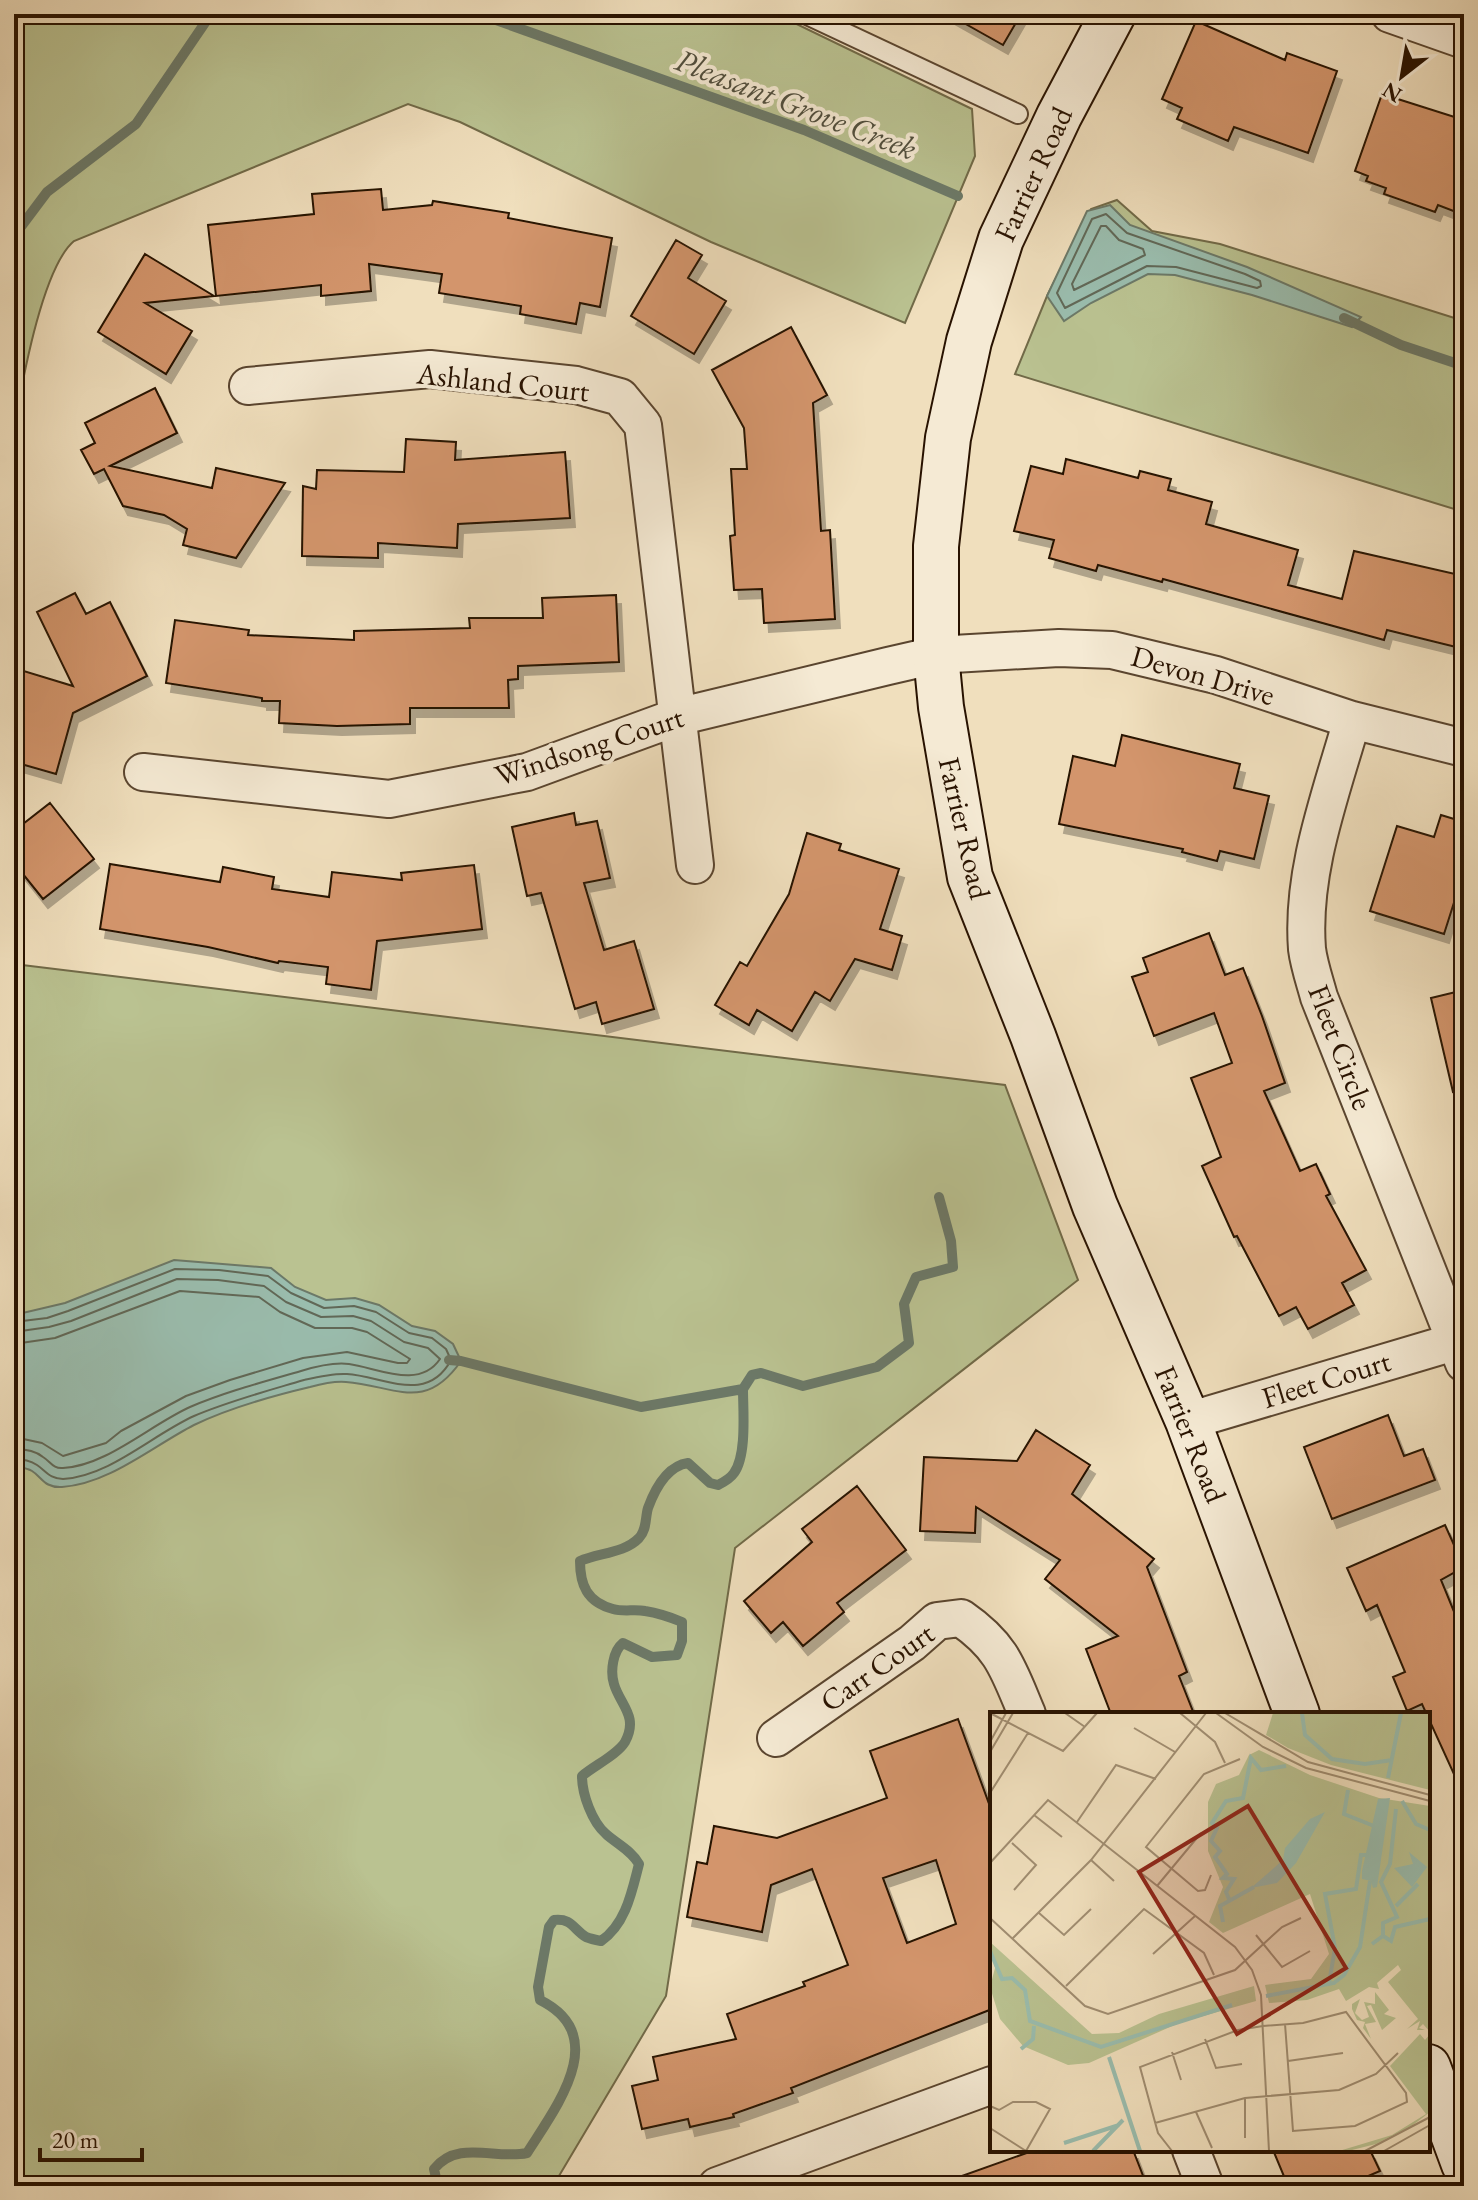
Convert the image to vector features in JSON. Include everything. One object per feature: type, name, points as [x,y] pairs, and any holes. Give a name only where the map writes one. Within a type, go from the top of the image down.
[{"type":"street","name":"Farrier Road","points":[[1113,14],[1059,116],[1001,239],[969,341],[948,438],[936,546],[936,655],[945,739],[970,877],[1033,1036],[1095,1206],[1188,1421],[1296,1712]]},
{"type":"street","points":[[1390,14],[1464,40]]},
{"type":"street","name":"Ashland Court","points":[[248,386],[430,369],[576,385],[620,397],[643,425],[695,865]]},
{"type":"street","name":"Devon Drive","points":[[936,655],[1059,648],[1112,650],[1216,675],[1352,720],[1464,748]]},
{"type":"street","name":"Windsong Court","points":[[143,772],[389,799],[527,772],[677,717],[936,655]]},
{"type":"street","name":"Fleet Circle","points":[[1352,720],[1313,863],[1306,908],[1307,953],[1319,997],[1461,1347]]},
{"type":"street","name":"Fleet Court","points":[[1188,1421],[1461,1347]]},
{"type":"street","name":"Carr Court","points":[[776,1738],[912,1643],[937,1621],[961,1618],[986,1635],[1003,1657],[1026,1712]]},
{"type":"street","points":[[1430,2072],[1464,2164]]},
{"type":"street","points":[[717,2186],[990,2086]]},
{"type":"street","points":[[1192,2152],[1205,2186]]},
{"type":"lane","points":[[805,14],[1018,114]]},
{"type":"green space","points":[[14,14],[776,14],[972,109],[975,156],[905,323],[711,242],[460,122],[408,104],[74,241],[52,275],[43,300],[14,427]]},
{"type":"green space","points":[[1117,200],[1152,231],[1220,244],[1464,321],[1464,512],[1015,374],[1047,296],[1091,209]]},
{"type":"green space","points":[[14,964],[1005,1085],[1078,1280],[735,1548],[666,1996],[553,2186],[14,2186]]},
{"type":"water","points":[[1110,205],[1130,225],[1247,267],[1361,317],[1352,327],[1252,295],[1175,275],[1148,274],[1091,303],[1064,321],[1047,296],[1087,211]]},
{"type":"water","points":[[174,1260],[271,1268],[295,1287],[326,1300],[355,1298],[379,1305],[412,1326],[435,1331],[453,1344],[461,1361],[448,1377],[422,1392],[338,1382],[251,1403],[194,1425],[114,1472],[79,1484],[51,1486],[32,1471],[14,1466],[14,1315],[65,1303]]},
{"type":"building","points":[[948,14],[1021,14],[1003,45]]},
{"type":"building","points":[[1196,21],[1285,60],[1287,53],[1337,71],[1308,153],[1234,127],[1228,141],[1177,119],[1182,108],[1162,99]]},
{"type":"building","points":[[1382,94],[1464,120],[1464,215],[1438,205],[1435,212],[1384,194],[1386,188],[1366,181],[1368,176],[1355,171]]},
{"type":"building","points":[[381,189],[383,210],[432,205],[433,201],[509,213],[508,218],[612,238],[600,307],[580,303],[576,324],[520,314],[521,306],[439,293],[442,274],[369,264],[371,291],[321,296],[321,285],[216,296],[208,225],[314,214],[312,194]]},
{"type":"building","points":[[676,240],[702,255],[688,278],[726,301],[694,354],[631,316]]},
{"type":"building","points":[[145,254],[214,296],[145,303],[192,331],[166,374],[98,332]]},
{"type":"building","points":[[791,327],[827,395],[813,403],[821,531],[830,530],[835,619],[764,623],[762,589],[734,590],[730,536],[735,535],[731,469],[747,469],[744,428],[712,370]]},
{"type":"building","points":[[155,388],[177,433],[110,466],[212,488],[216,468],[285,483],[236,558],[183,545],[187,529],[164,515],[123,506],[104,469],[94,474],[81,450],[95,443],[85,423]]},
{"type":"building","points":[[406,439],[456,442],[455,460],[565,452],[570,518],[458,524],[457,548],[378,543],[378,558],[302,556],[303,486],[316,489],[317,470],[404,472]]},
{"type":"building","points":[[1066,459],[1138,478],[1140,471],[1171,479],[1168,490],[1212,502],[1206,524],[1298,550],[1288,585],[1342,599],[1354,551],[1464,576],[1464,649],[1387,630],[1384,640],[1163,579],[1162,582],[1098,565],[1096,571],[1049,558],[1054,540],[1014,531],[1031,466],[1063,474]]},
{"type":"building","points":[[75,593],[86,614],[110,602],[147,676],[73,713],[56,774],[14,762],[14,668],[73,686],[37,612]]},
{"type":"building","points":[[616,595],[619,662],[518,666],[518,679],[508,680],[509,708],[410,708],[410,724],[337,726],[279,723],[280,701],[262,701],[262,698],[166,683],[175,620],[249,630],[248,635],[354,640],[354,631],[470,628],[469,618],[543,618],[542,598]]},
{"type":"building","points":[[1122,735],[1240,764],[1234,788],[1269,796],[1254,859],[1220,851],[1217,861],[1182,852],[1183,849],[1059,824],[1073,756],[1115,766]]},
{"type":"building","points":[[50,803],[94,859],[43,899],[14,863],[14,831]]},
{"type":"building","points":[[574,813],[576,825],[597,821],[610,878],[584,883],[604,950],[634,941],[654,1009],[602,1024],[596,1002],[575,1009],[541,893],[527,896],[512,827]]},
{"type":"building","points":[[1441,815],[1464,822],[1464,871],[1444,934],[1370,911],[1397,826],[1434,837]]},
{"type":"building","points":[[807,833],[841,844],[839,850],[899,869],[880,929],[902,936],[892,970],[855,959],[830,1001],[815,992],[792,1031],[757,1010],[749,1025],[715,1005],[740,962],[747,966],[789,894]]},
{"type":"building","points":[[110,864],[220,882],[223,867],[274,877],[272,889],[329,897],[332,872],[402,880],[401,873],[474,865],[482,929],[377,941],[371,990],[326,984],[328,967],[278,963],[208,947],[100,929]]},
{"type":"building","points":[[1209,933],[1225,975],[1243,968],[1262,1016],[1285,1083],[1264,1091],[1300,1171],[1316,1164],[1330,1194],[1326,1196],[1366,1270],[1342,1283],[1354,1305],[1308,1329],[1296,1307],[1279,1316],[1237,1236],[1234,1237],[1202,1166],[1221,1157],[1191,1078],[1232,1063],[1214,1013],[1154,1036],[1132,977],[1148,972],[1143,958]]},
{"type":"building","points":[[1464,990],[1464,1090],[1453,1092],[1431,998]]},
{"type":"building","points":[[1388,1415],[1404,1456],[1423,1449],[1435,1480],[1332,1519],[1304,1447]]},
{"type":"building","points":[[1036,1430],[1090,1465],[1072,1494],[1154,1559],[1147,1567],[1187,1672],[1179,1676],[1193,1712],[1110,1712],[1086,1649],[1118,1636],[1045,1579],[1060,1560],[976,1507],[975,1533],[920,1531],[924,1457],[1017,1461]]},
{"type":"building","points":[[857,1486],[906,1550],[837,1603],[844,1612],[803,1646],[783,1622],[771,1633],[744,1601],[812,1542],[802,1529]]},
{"type":"building","points":[[1445,1525],[1464,1567],[1441,1580],[1464,1636],[1464,1796],[1430,1722],[1430,1712],[1426,1712],[1422,1704],[1407,1711],[1393,1677],[1405,1672],[1377,1605],[1366,1611],[1347,1568]]},
{"type":"building","points":[[958,1719],[990,1807],[990,2010],[791,2088],[793,2093],[733,2114],[734,2117],[690,2127],[688,2119],[642,2129],[632,2086],[658,2080],[653,2057],[736,2039],[727,2014],[805,1986],[803,1982],[848,1965],[812,1869],[771,1885],[762,1932],[687,1917],[697,1862],[707,1864],[714,1826],[777,1838],[887,1798],[870,1751]],"holes":[[[936,1860],[956,1924],[907,1943],[883,1878]]]},
{"type":"building","points":[[1029,2152],[1134,2152],[1147,2186],[945,2186],[945,2182]]},
{"type":"building","points":[[1274,2152],[1371,2152],[1380,2171],[1345,2186],[1288,2186]]},
{"type":"waterway","points":[[14,236],[47,192],[136,124],[211,14]]},
{"type":"waterway","name":"Pleasant Grove Creek","points":[[479,14],[804,130],[958,196]]},
{"type":"waterway","name":"Pleasant Grove Creek","points":[[1344,318],[1401,345],[1464,366]]},
{"type":"waterway","points":[[449,1360],[641,1407],[743,1389],[752,1375],[761,1373],[803,1386],[877,1367],[909,1343],[904,1304],[916,1277],[953,1267],[951,1241],[939,1197]]},
{"type":"waterway","points":[[444,2186],[436,2178],[434,2169],[444,2160],[466,2153],[527,2153],[551,2115],[563,2094],[575,2052],[572,2033],[561,2015],[540,2000],[538,1987],[549,1927],[554,1920],[565,1921],[586,1937],[601,1941],[622,1916],[639,1864],[596,1822],[586,1799],[582,1776],[617,1751],[629,1733],[627,1711],[613,1679],[612,1667],[617,1651],[623,1643],[652,1657],[677,1655],[682,1641],[682,1622],[641,1610],[613,1609],[597,1602],[584,1585],[580,1561],[619,1550],[639,1538],[654,1493],[668,1474],[681,1465],[688,1463],[710,1483],[718,1485],[731,1477],[738,1465],[743,1444],[743,1389]]}]
